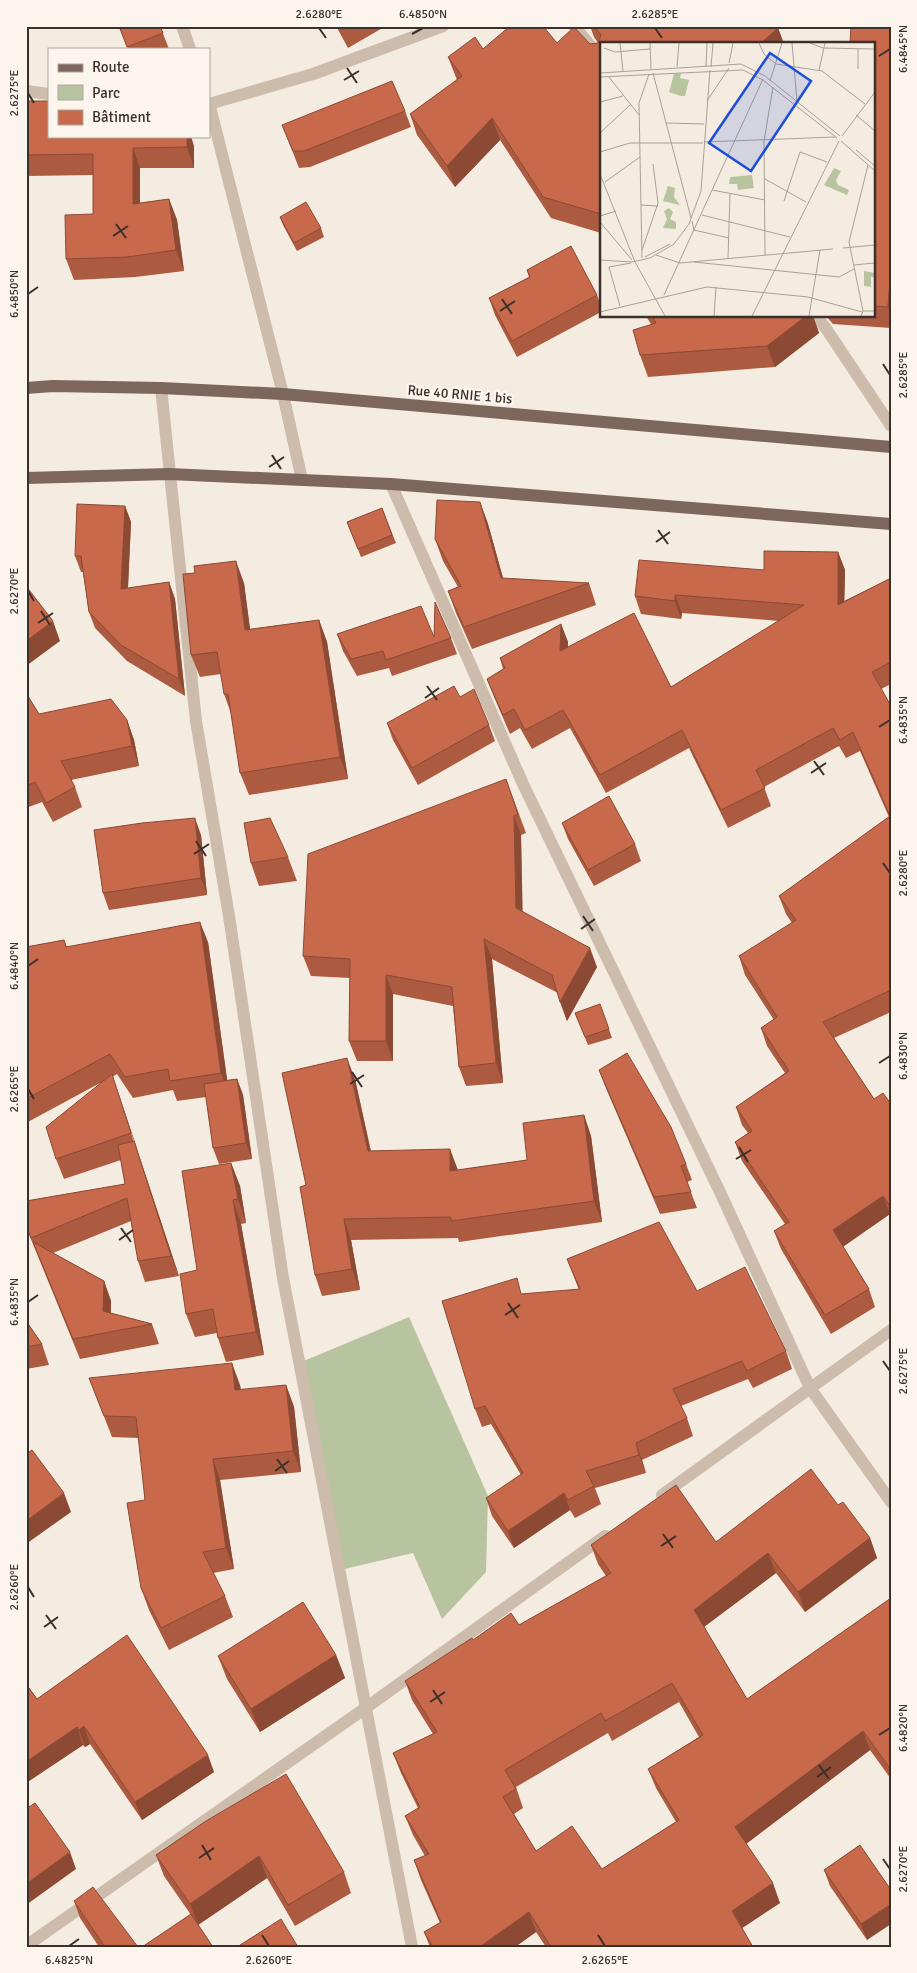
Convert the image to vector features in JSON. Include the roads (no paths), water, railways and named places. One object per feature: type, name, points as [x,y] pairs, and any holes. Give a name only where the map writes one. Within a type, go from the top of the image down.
[{"type":"main road","name":"Rue 40 RNIE 1 bis","points":[[26,388],[53,386],[160,388],[283,394],[891,446]]},
{"type":"main road","points":[[26,478],[169,474],[391,484],[891,524]]},
{"type":"street","points":[[182,26],[190,48]]},
{"type":"street","points":[[210,104],[314,74],[444,26]]},
{"type":"street","points":[[574,26],[600,57]]},
{"type":"street","points":[[26,90],[48,94]]},
{"type":"street","points":[[210,108],[283,394],[302,480]]},
{"type":"street","points":[[818,318],[891,426]]},
{"type":"street","points":[[160,388],[196,721],[229,916],[283,1278],[412,1947]]},
{"type":"street","points":[[391,484],[524,784],[720,1192],[810,1388],[891,1502]]},
{"type":"street","points":[[649,1504],[891,1330]]},
{"type":"street","points":[[26,1946],[367,1707],[617,1527]]}]
